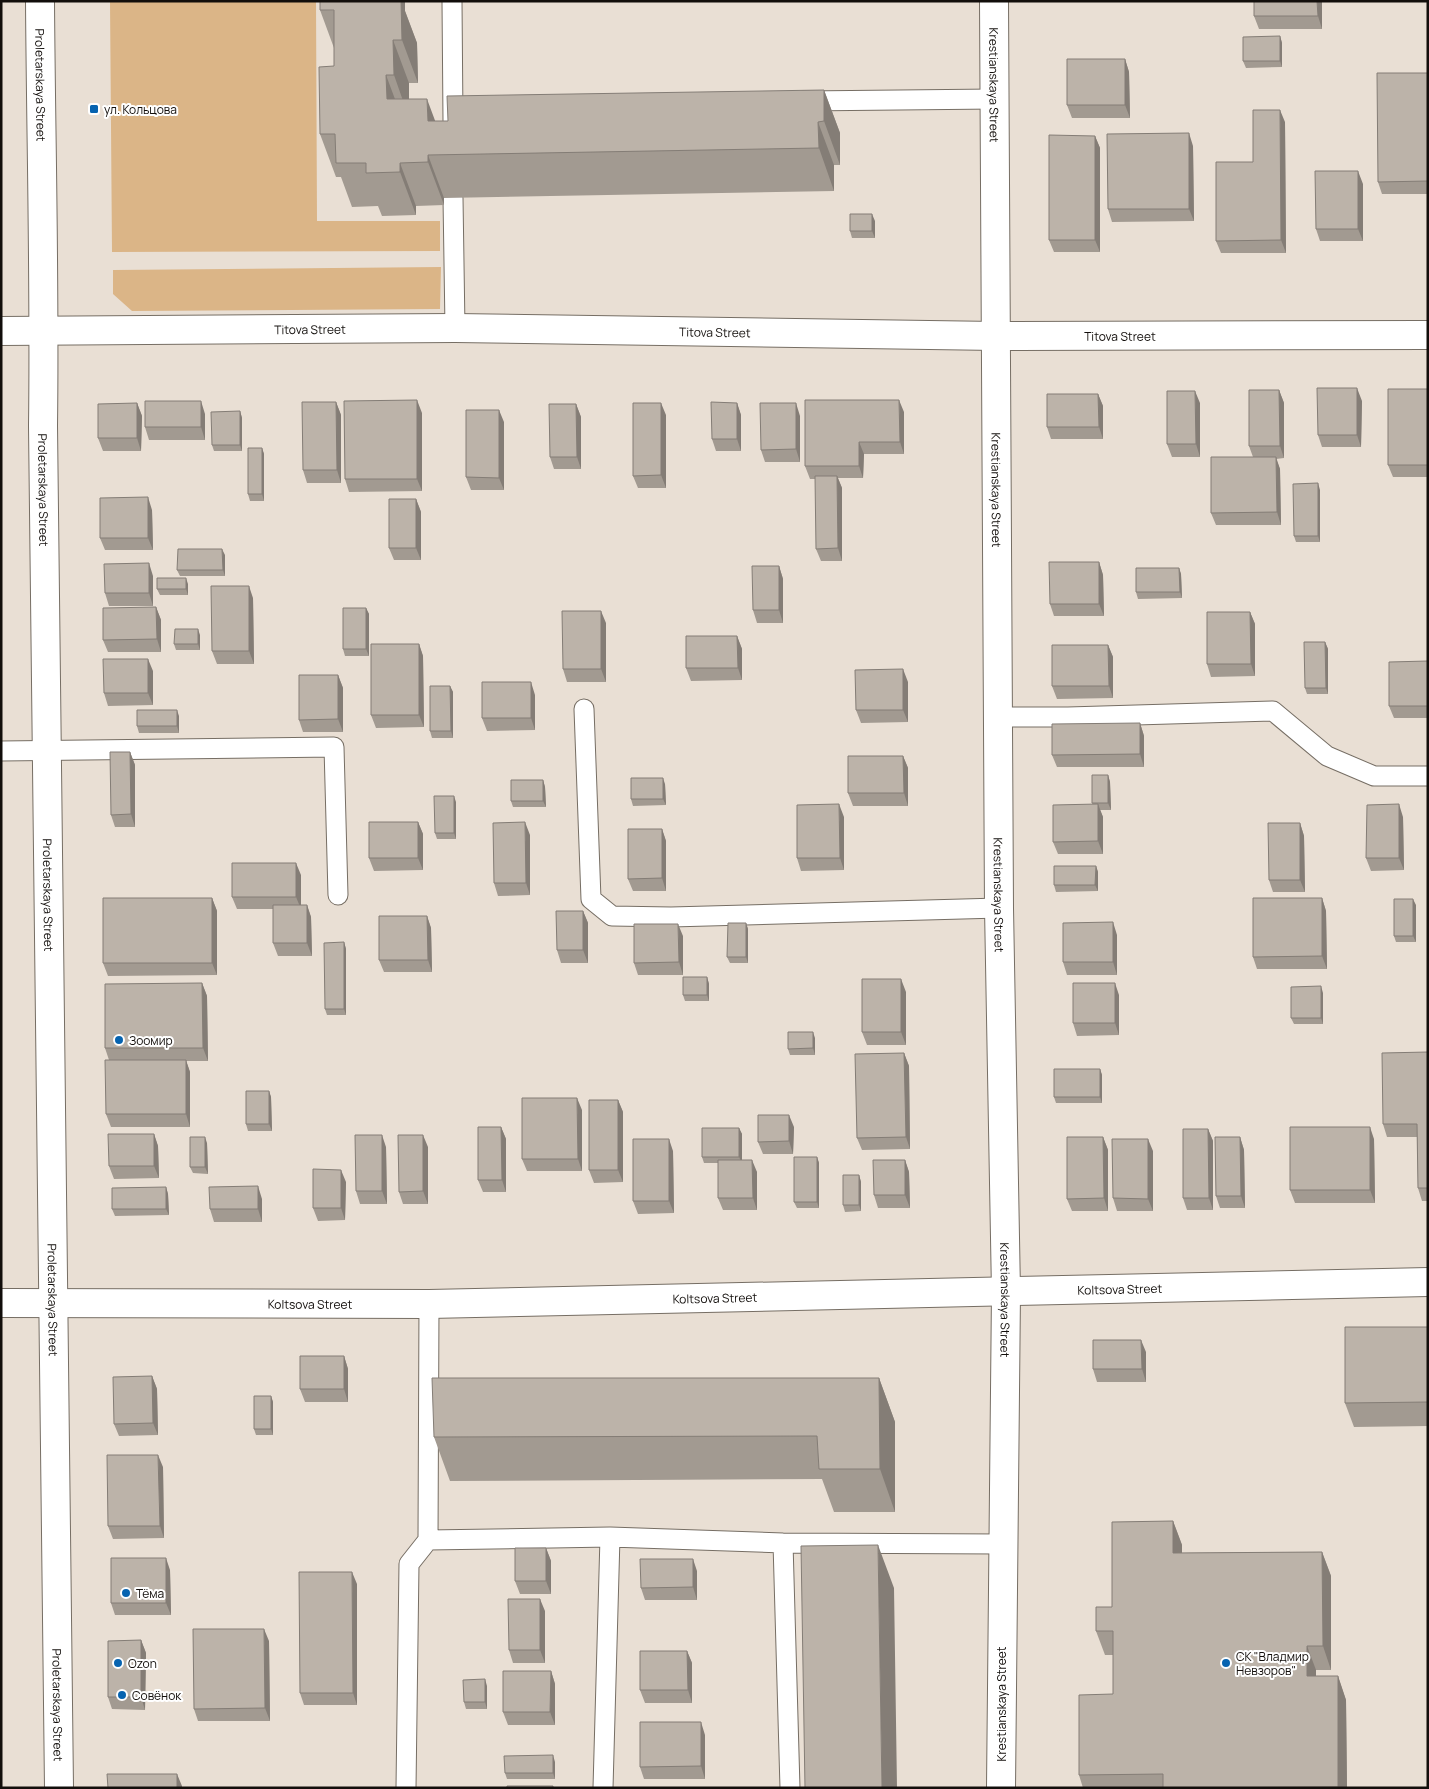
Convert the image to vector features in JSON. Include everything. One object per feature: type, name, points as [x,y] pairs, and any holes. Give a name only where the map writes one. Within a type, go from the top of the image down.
[{"type":"street","name":"Proletarskaya Street","points":[[40,1],[44,330],[43,426],[59,1788]]},
{"type":"street","name":"Krestianskaya Street","points":[[994,1],[999,908],[1006,1292],[1001,1788]]},
{"type":"street","name":"Titova Street","points":[[1,331],[455,328],[996,336],[1428,335]]},
{"type":"street","name":"Koltsova Street","points":[[1,1303],[430,1304],[1428,1282]]},
{"type":"lane","points":[[452,1],[453,135]]},
{"type":"lane","points":[[788,102],[995,99]]},
{"type":"lane","points":[[452,106],[472,106]]},
{"type":"lane","points":[[453,198],[455,328]]},
{"type":"lane","points":[[584,709],[591,899],[612,916],[671,917],[999,908]]},
{"type":"lane","points":[[998,717],[1068,717],[1273,711],[1327,756],[1374,776],[1428,776]]},
{"type":"lane","points":[[1,751],[334,746],[338,895]]},
{"type":"lane","points":[[406,1788],[409,1564],[428,1540],[430,1304]]},
{"type":"lane","points":[[428,1540],[610,1536],[783,1543],[1002,1544]]},
{"type":"lane","points":[[604,1788],[610,1536]]},
{"type":"lane","points":[[783,1543],[790,1788]]},
{"type":"shaded area","points":[[110,1],[316,1],[317,221],[440,221],[440,251],[112,252]]},
{"type":"shaded area","points":[[441,267],[440,309],[132,311],[113,294],[113,270]]},
{"type":"building","points":[[320,1],[401,1],[402,40],[393,40],[394,75],[386,75],[387,99],[427,99],[428,121],[448,121],[447,96],[824,90],[824,121],[818,122],[819,148],[428,155],[428,162],[400,163],[400,172],[366,173],[366,163],[336,163],[335,134],[320,134],[319,67],[334,66],[334,10],[320,10]]},
{"type":"building","points":[[1254,1],[1317,1],[1318,16],[1254,16]]},
{"type":"building","points":[[1280,36],[1280,61],[1243,61],[1243,37]]},
{"type":"building","points":[[1067,59],[1125,59],[1125,105],[1067,105]]},
{"type":"building","points":[[1377,73],[1428,73],[1428,181],[1378,182]]},
{"type":"building","points":[[1253,110],[1280,110],[1281,240],[1216,241],[1216,162],[1253,162]]},
{"type":"building","points":[[1189,133],[1189,209],[1108,209],[1107,134]]},
{"type":"building","points":[[1049,135],[1095,136],[1095,240],[1049,240]]},
{"type":"building","points":[[1315,171],[1358,171],[1358,229],[1316,229]]},
{"type":"building","points":[[850,214],[872,214],[872,231],[850,231]]},
{"type":"building","points":[[1317,388],[1357,388],[1357,435],[1318,435]]},
{"type":"building","points":[[1388,389],[1428,389],[1428,465],[1388,465]]},
{"type":"building","points":[[1249,390],[1279,390],[1280,446],[1249,446]]},
{"type":"building","points":[[1167,391],[1195,391],[1196,444],[1167,444]]},
{"type":"building","points":[[1047,394],[1098,394],[1099,427],[1047,427]]},
{"type":"building","points":[[417,400],[417,479],[345,479],[344,401]]},
{"type":"building","points":[[805,400],[899,400],[900,442],[859,442],[859,466],[805,466]]},
{"type":"building","points":[[145,401],[201,401],[201,427],[145,427]]},
{"type":"building","points":[[302,402],[336,402],[337,470],[303,470]]},
{"type":"building","points":[[711,402],[737,403],[737,439],[712,439]]},
{"type":"building","points":[[137,403],[137,438],[98,438],[98,404]]},
{"type":"building","points":[[633,403],[661,403],[661,475],[633,476]]},
{"type":"building","points":[[760,403],[796,403],[796,449],[761,450]]},
{"type":"building","points":[[549,404],[576,404],[577,457],[550,457]]},
{"type":"building","points":[[466,410],[499,410],[499,478],[466,477]]},
{"type":"building","points":[[240,411],[240,445],[212,445],[211,412]]},
{"type":"building","points":[[248,448],[262,448],[262,494],[248,494]]},
{"type":"building","points":[[1211,457],[1276,457],[1277,512],[1211,513]]},
{"type":"building","points":[[815,476],[837,476],[838,548],[816,549]]},
{"type":"building","points":[[1318,483],[1318,536],[1294,536],[1293,484]]},
{"type":"building","points":[[148,497],[148,538],[100,538],[100,498]]},
{"type":"building","points":[[389,499],[416,499],[416,548],[389,548]]},
{"type":"building","points":[[178,549],[222,549],[223,570],[177,570]]},
{"type":"building","points":[[1049,562],[1099,562],[1099,604],[1050,604]]},
{"type":"building","points":[[149,563],[149,593],[105,593],[104,564]]},
{"type":"building","points":[[752,566],[779,566],[779,610],[753,610]]},
{"type":"building","points":[[1136,568],[1179,568],[1180,592],[1136,592]]},
{"type":"building","points":[[157,578],[186,578],[186,589],[157,589]]},
{"type":"building","points":[[211,586],[249,586],[249,651],[212,651]]},
{"type":"building","points":[[156,607],[157,639],[103,640],[103,608]]},
{"type":"building","points":[[343,608],[366,608],[366,649],[343,649]]},
{"type":"building","points":[[562,611],[601,611],[601,669],[563,669]]},
{"type":"building","points":[[1207,612],[1250,612],[1251,664],[1207,664]]},
{"type":"building","points":[[175,629],[198,629],[198,644],[174,644]]},
{"type":"building","points":[[686,636],[737,636],[738,668],[686,668]]},
{"type":"building","points":[[1304,642],[1325,642],[1326,688],[1305,688]]},
{"type":"building","points":[[371,644],[419,644],[419,715],[371,715]]},
{"type":"building","points":[[1052,645],[1108,645],[1109,686],[1052,686]]},
{"type":"building","points":[[103,659],[148,659],[148,693],[104,693]]},
{"type":"building","points":[[1428,661],[1428,706],[1389,706],[1389,662]]},
{"type":"building","points":[[903,669],[903,710],[856,710],[855,670]]},
{"type":"building","points":[[299,675],[338,675],[338,719],[299,720]]},
{"type":"building","points":[[482,682],[531,682],[531,718],[482,718]]},
{"type":"building","points":[[430,686],[450,686],[451,731],[430,731]]},
{"type":"building","points":[[137,710],[177,710],[177,726],[137,726]]},
{"type":"building","points":[[1140,723],[1140,754],[1052,755],[1052,724]]},
{"type":"building","points":[[110,752],[130,752],[131,814],[111,815]]},
{"type":"building","points":[[848,756],[903,756],[904,793],[848,793]]},
{"type":"building","points":[[1092,775],[1108,775],[1108,803],[1092,803]]},
{"type":"building","points":[[631,778],[663,778],[663,799],[631,799]]},
{"type":"building","points":[[511,780],[543,780],[543,801],[511,801]]},
{"type":"building","points":[[434,796],[454,796],[454,833],[435,833]]},
{"type":"building","points":[[839,804],[840,858],[797,858],[797,805]]},
{"type":"building","points":[[1098,804],[1098,841],[1053,842],[1053,805]]},
{"type":"building","points":[[1399,804],[1399,858],[1366,858],[1367,805]]},
{"type":"building","points":[[369,822],[418,822],[418,858],[369,858]]},
{"type":"building","points":[[525,822],[526,883],[494,883],[493,823]]},
{"type":"building","points":[[1268,823],[1300,823],[1300,880],[1269,880]]},
{"type":"building","points":[[628,829],[662,829],[662,878],[628,879]]},
{"type":"building","points":[[232,863],[296,863],[296,897],[232,897]]},
{"type":"building","points":[[1054,866],[1096,866],[1095,885],[1054,885]]},
{"type":"building","points":[[103,898],[212,898],[212,963],[103,963]]},
{"type":"building","points":[[1253,898],[1322,898],[1322,956],[1253,957]]},
{"type":"building","points":[[1394,899],[1413,899],[1413,936],[1394,936]]},
{"type":"building","points":[[273,905],[307,905],[307,943],[273,943]]},
{"type":"building","points":[[556,911],[583,911],[583,950],[557,950]]},
{"type":"building","points":[[379,916],[427,916],[428,960],[379,960]]},
{"type":"building","points":[[1113,922],[1113,962],[1063,962],[1063,923]]},
{"type":"building","points":[[728,923],[746,923],[746,957],[727,957]]},
{"type":"building","points":[[634,924],[678,924],[679,962],[634,963]]},
{"type":"building","points":[[344,942],[344,1009],[325,1009],[324,943]]},
{"type":"building","points":[[683,977],[707,977],[707,995],[683,995]]},
{"type":"building","points":[[862,979],[901,979],[901,1032],[862,1032]]},
{"type":"building","points":[[202,983],[203,1048],[105,1048],[105,984]]},
{"type":"building","points":[[1073,983],[1115,983],[1115,1023],[1073,1023]]},
{"type":"building","points":[[1321,986],[1321,1018],[1291,1018],[1291,987]]},
{"type":"building","points":[[788,1032],[813,1032],[813,1048],[788,1049]]},
{"type":"building","points":[[1428,1052],[1428,1188],[1418,1188],[1417,1124],[1383,1124],[1382,1053]]},
{"type":"building","points":[[904,1053],[906,1137],[857,1138],[855,1054]]},
{"type":"building","points":[[105,1060],[186,1060],[186,1114],[106,1114]]},
{"type":"building","points":[[1054,1069],[1100,1069],[1100,1097],[1054,1097]]},
{"type":"building","points":[[246,1091],[269,1091],[269,1124],[246,1124]]},
{"type":"building","points":[[522,1098],[577,1098],[578,1159],[522,1159]]},
{"type":"building","points":[[589,1100],[618,1100],[618,1170],[589,1170]]},
{"type":"building","points":[[758,1115],[789,1115],[789,1141],[758,1142]]},
{"type":"building","points":[[478,1127],[501,1127],[502,1180],[478,1180]]},
{"type":"building","points":[[1290,1127],[1370,1127],[1370,1190],[1290,1190]]},
{"type":"building","points":[[702,1128],[739,1128],[739,1157],[702,1157]]},
{"type":"building","points":[[1183,1129],[1208,1129],[1209,1198],[1183,1198]]},
{"type":"building","points":[[108,1134],[154,1134],[154,1166],[109,1166]]},
{"type":"building","points":[[355,1135],[382,1135],[382,1191],[356,1191]]},
{"type":"building","points":[[398,1135],[423,1135],[423,1191],[399,1192]]},
{"type":"building","points":[[190,1137],[205,1137],[205,1167],[190,1167]]},
{"type":"building","points":[[1067,1137],[1103,1137],[1104,1198],[1067,1199]]},
{"type":"building","points":[[1215,1137],[1240,1137],[1241,1196],[1216,1196]]},
{"type":"building","points":[[633,1139],[669,1139],[669,1201],[633,1201]]},
{"type":"building","points":[[1112,1139],[1148,1139],[1148,1199],[1113,1198]]},
{"type":"building","points":[[794,1157],[817,1157],[817,1202],[794,1202]]},
{"type":"building","points":[[718,1160],[752,1160],[753,1198],[718,1198]]},
{"type":"building","points":[[873,1160],[905,1160],[905,1195],[874,1195]]},
{"type":"building","points":[[313,1169],[341,1170],[341,1208],[313,1208]]},
{"type":"building","points":[[843,1175],[859,1175],[859,1205],[843,1205]]},
{"type":"building","points":[[258,1186],[258,1209],[210,1209],[209,1187]]},
{"type":"building","points":[[166,1187],[166,1209],[112,1209],[112,1188]]},
{"type":"building","points":[[1345,1327],[1428,1327],[1428,1402],[1345,1403]]},
{"type":"building","points":[[1093,1340],[1141,1340],[1142,1369],[1093,1369]]},
{"type":"building","points":[[300,1356],[344,1356],[344,1389],[300,1389]]},
{"type":"building","points":[[152,1376],[153,1423],[114,1424],[113,1377]]},
{"type":"building","points":[[432,1378],[879,1378],[880,1469],[819,1469],[817,1436],[434,1437]]},
{"type":"building","points":[[254,1396],[271,1396],[271,1429],[254,1429]]},
{"type":"building","points":[[107,1455],[158,1455],[160,1526],[108,1526]]},
{"type":"building","name":"СК \"Владмир Невзоров\"","points":[[1173,1521],[1173,1553],[1322,1552],[1323,1646],[1307,1646],[1307,1676],[1338,1676],[1338,1787],[1163,1788],[1163,1774],[1079,1775],[1079,1695],[1113,1694],[1113,1631],[1096,1631],[1096,1607],[1112,1607],[1112,1522]]},
{"type":"building","points":[[878,1545],[882,1788],[805,1788],[801,1546]]},
{"type":"building","points":[[515,1548],[546,1548],[546,1581],[515,1581]]},
{"type":"building","points":[[111,1558],[166,1558],[166,1603],[111,1603]]},
{"type":"building","points":[[640,1559],[693,1559],[693,1587],[641,1588]]},
{"type":"building","points":[[299,1572],[352,1572],[353,1693],[300,1693]]},
{"type":"building","points":[[508,1599],[540,1599],[540,1650],[509,1650]]},
{"type":"building","points":[[193,1629],[264,1629],[265,1708],[194,1709]]},
{"type":"building","points":[[141,1640],[141,1697],[108,1697],[108,1641]]},
{"type":"building","points":[[640,1651],[687,1651],[688,1690],[640,1690]]},
{"type":"building","points":[[503,1671],[551,1671],[550,1712],[503,1712]]},
{"type":"building","points":[[485,1679],[485,1702],[464,1702],[463,1680]]},
{"type":"building","points":[[640,1722],[701,1722],[701,1766],[640,1767]]},
{"type":"building","points":[[553,1755],[553,1773],[505,1773],[504,1756]]},
{"type":"building","points":[[107,1774],[177,1774],[177,1788],[108,1788]]},
{"type":"building","points":[[507,1786],[553,1786],[553,1788],[507,1788]]},
{"type":"place","name":"ул. Кольцова","points":[[94,109]]},
{"type":"place","name":"Зоомир","points":[[119,1040]]},
{"type":"place","name":"Тёма","points":[[126,1593]]},
{"type":"place","name":"Ozon","points":[[118,1663]]},
{"type":"place","name":"СК \"Владмир Невзоров\"","points":[[1226,1663]]},
{"type":"place","name":"Совёнок","points":[[122,1695]]}]
